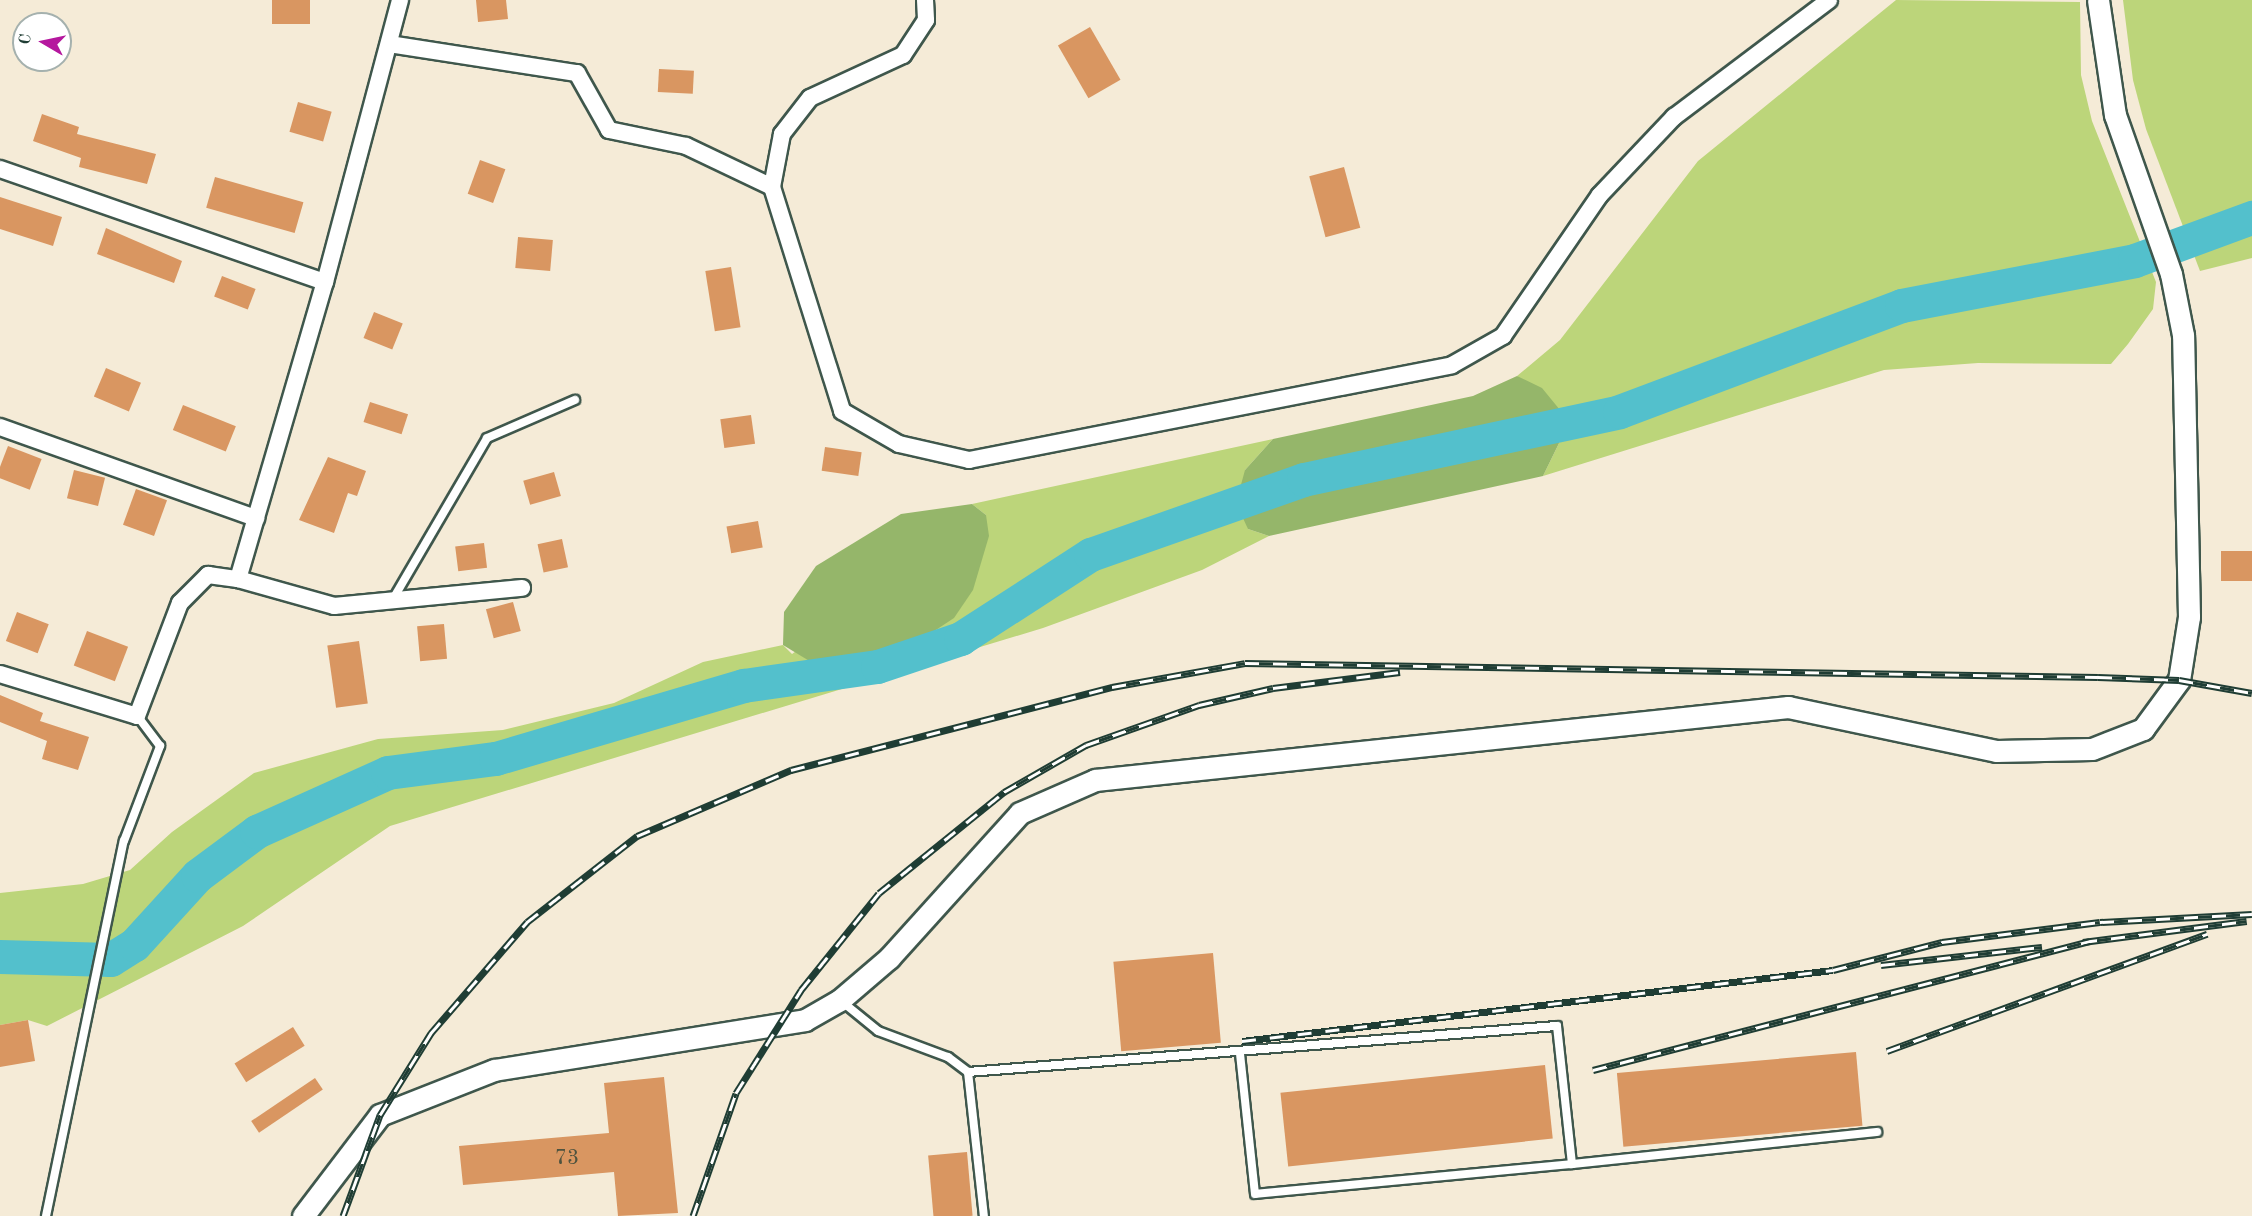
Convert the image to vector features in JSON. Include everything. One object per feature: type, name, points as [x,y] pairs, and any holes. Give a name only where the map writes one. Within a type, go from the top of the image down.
[{"type":"street","points":[[238,579],[326,282],[400,0]]},
{"type":"street","points":[[924,0],[926,20],[903,55],[810,98],[782,134],[772,187],[842,411],[899,444],[969,460],[1452,365],[1503,336],[1600,195],[1674,117],[1829,0]]},
{"type":"street","points":[[303,1216],[380,1115],[494,1070],[805,1020],[840,1000],[889,958],[1020,813],[1095,780],[1788,707],[1996,751],[2092,749],[2143,729],[2179,681],[2189,617],[2183,335],[2171,274],[2115,115],[2098,0]]},
{"type":"street","points":[[389,44],[577,73],[609,130],[686,146],[772,187]]},
{"type":"street","points":[[0,169],[326,282]]},
{"type":"street","points":[[0,427],[256,518]]},
{"type":"street","points":[[0,674],[137,716],[180,603],[208,575],[238,579],[334,606],[391,603],[522,588]]},
{"type":"lane","points":[[391,603],[487,438],[575,400]]},
{"type":"lane","points":[[46,1216],[124,841],[160,746],[137,716]]},
{"type":"lane","points":[[840,1000],[878,1031],[948,1058],[968,1072],[1240,1053],[1557,1026],[1572,1164]]},
{"type":"lane","points":[[1240,1053],[1255,1194],[1876,1132]]},
{"type":"lane","points":[[968,1072],[984,1216]]},
{"type":"green space","points":[[1896,0],[2080,2],[2081,75],[2092,121],[2156,282],[2153,309],[2128,344],[2111,364],[1978,363],[1884,370],[1543,476],[1563,435],[1517,376],[1560,340],[1698,161]]},
{"type":"green space","points":[[2123,0],[2252,0],[2252,258],[2200,271],[2146,129],[2133,80]]},
{"type":"green space","points":[[1517,376],[1542,388],[1560,410],[1563,435],[1543,476],[1269,536],[1248,529],[1236,503],[1245,470],[1273,439],[1473,396]]},
{"type":"green space","points":[[1273,439],[1245,470],[1248,529],[1269,536],[1202,570],[1043,628],[390,826],[243,926],[47,1026],[28,1020],[0,1025],[0,893],[83,884],[130,870],[172,832],[254,773],[378,739],[503,730],[614,703],[703,662],[783,645],[792,654],[986,515],[972,504]]},
{"type":"green space","points":[[972,504],[986,515],[989,536],[973,590],[954,618],[913,645],[851,661],[816,665],[783,645],[784,612],[816,566],[901,514]]},
{"type":"building","points":[[272,0],[310,0],[310,24],[272,24]]},
{"type":"building","points":[[476,0],[506,0],[508,19],[478,22]]},
{"type":"building","points":[[1090,27],[1120,80],[1088,98],[1058,46]]},
{"type":"building","points":[[659,69],[694,71],[693,94],[658,92]]},
{"type":"building","points":[[298,102],[332,112],[323,141],[289,132]]},
{"type":"building","points":[[42,114],[79,127],[77,134],[156,154],[147,184],[79,167],[81,158],[33,141]]},
{"type":"building","points":[[480,160],[505,169],[493,203],[468,194]]},
{"type":"building","points":[[1344,167],[1360,228],[1326,237],[1309,176]]},
{"type":"building","points":[[215,177],[303,202],[295,233],[206,208]]},
{"type":"building","points":[[0,197],[62,217],[53,246],[0,229]]},
{"type":"building","points":[[106,228],[182,261],[174,283],[97,254]]},
{"type":"building","points":[[518,237],[553,240],[550,271],[515,268]]},
{"type":"building","points":[[731,267],[741,327],[715,331],[705,271]]},
{"type":"building","points":[[222,276],[256,289],[248,309],[214,297]]},
{"type":"building","points":[[374,312],[403,324],[392,350],[364,338]]},
{"type":"building","points":[[106,368],[141,383],[129,411],[94,397]]},
{"type":"building","points":[[370,402],[408,414],[402,434],[364,422]]},
{"type":"building","points":[[183,405],[236,426],[226,451],[173,430]]},
{"type":"building","points":[[751,415],[755,444],[724,448],[720,419]]},
{"type":"building","points":[[8,446],[42,459],[30,490],[0,478],[0,467]]},
{"type":"building","points":[[825,447],[862,452],[858,476],[822,471]]},
{"type":"building","points":[[328,457],[366,471],[357,496],[348,493],[334,533],[299,520]]},
{"type":"building","points":[[74,470],[105,478],[98,506],[67,498]]},
{"type":"building","points":[[554,472],[561,496],[530,505],[523,481]]},
{"type":"building","points":[[136,489],[167,500],[154,536],[123,525]]},
{"type":"building","points":[[758,521],[763,548],[731,553],[726,527]]},
{"type":"building","points":[[562,539],[568,567],[544,573],[538,544]]},
{"type":"building","points":[[484,543],[487,568],[458,571],[455,547]]},
{"type":"building","points":[[2221,551],[2252,551],[2252,581],[2221,581]]},
{"type":"building","points":[[513,602],[521,631],[494,638],[486,609]]},
{"type":"building","points":[[17,612],[49,624],[38,653],[6,641]]},
{"type":"building","points":[[444,624],[447,659],[420,661],[417,626]]},
{"type":"building","points":[[87,631],[128,647],[115,681],[74,666]]},
{"type":"building","points":[[359,641],[368,703],[336,708],[327,645]]},
{"type":"building","points":[[0,695],[43,713],[40,721],[89,737],[78,770],[42,759],[47,741],[0,722]]},
{"type":"building","points":[[1213,953],[1221,1043],[1121,1051],[1113,962]]},
{"type":"building","points":[[28,1020],[35,1061],[0,1067],[0,1025]]},
{"type":"building","points":[[293,1027],[305,1046],[246,1082],[234,1064]]},
{"type":"building","points":[[1856,1052],[1862,1126],[1623,1147],[1617,1073]]},
{"type":"building","points":[[1545,1065],[1553,1139],[1288,1166],[1280,1093]]},
{"type":"building","points":[[664,1077],[678,1213],[618,1216],[614,1172],[463,1185],[459,1146],[609,1133],[604,1083]]},
{"type":"building","points":[[315,1078],[323,1090],[259,1133],[251,1121]]},
{"type":"building","points":[[967,1152],[973,1216],[933,1216],[928,1155]]},
{"type":"waterway","points":[[0,957],[111,960],[135,945],[198,876],[257,832],[388,773],[496,759],[744,686],[878,667],[961,639],[1091,555],[1304,480],[1620,412],[1902,306],[2135,261],[2252,218]]},
{"type":"railway","points":[[343,1216],[380,1115],[431,1033],[527,922],[637,836],[791,770],[1112,687],[1245,663],[2098,677],[2179,680],[2252,693]]},
{"type":"railway","points":[[693,1216],[736,1093],[801,990],[879,893],[1004,792],[1086,745],[1199,705],[1273,688],[1400,672]]},
{"type":"railway","points":[[1242,1041],[1833,970],[1942,942],[2100,922],[2252,914]]},
{"type":"railway","points":[[2083,942],[2247,921]]},
{"type":"railway","points":[[1887,1051],[2207,934]]},
{"type":"railway","points":[[1593,1070],[2090,941]]},
{"type":"railway","points":[[1881,965],[2042,947]]}]
